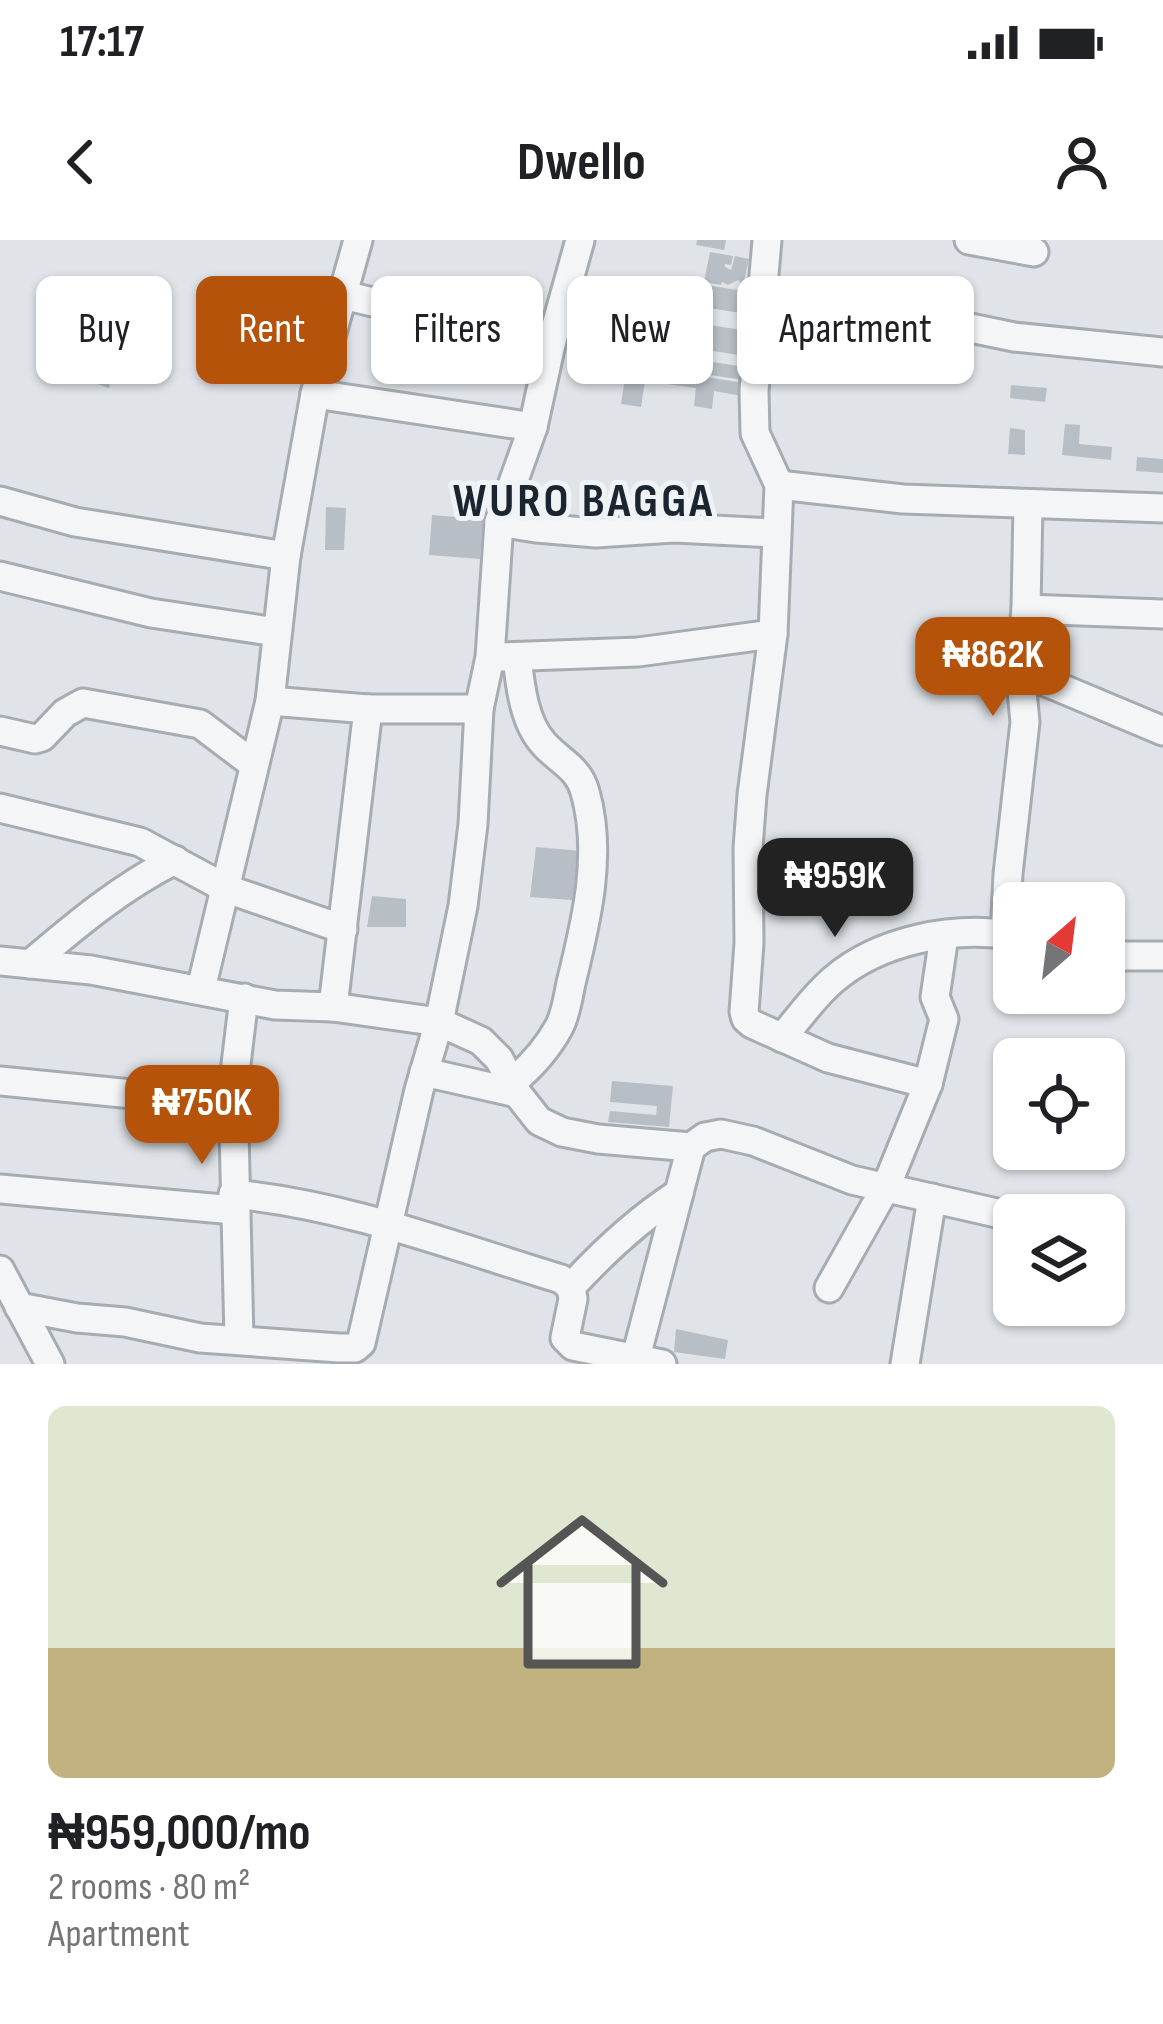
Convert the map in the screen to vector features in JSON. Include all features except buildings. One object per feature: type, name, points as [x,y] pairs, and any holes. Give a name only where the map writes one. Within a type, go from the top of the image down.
[{"type":"street","points":[[347,280],[358,240]]},
{"type":"street","points":[[514,1088],[562,1023],[588,912],[592,842],[585,792],[578,775],[541,742],[504,657],[499,522],[533,427],[580,240]]},
{"type":"street","points":[[763,276],[767,240]]},
{"type":"street","points":[[969,240],[1034,252]]},
{"type":"street","points":[[347,296],[551,344]]},
{"type":"street","points":[[974,329],[1163,352]]},
{"type":"street","points":[[201,989],[270,700],[286,556],[318,384]]},
{"type":"street","points":[[755,384],[755,433],[779,485],[773,634],[752,795],[744,1012],[749,1022],[828,1058],[928,1084]]},
{"type":"street","points":[[315,394],[533,427]]},
{"type":"street","points":[[779,485],[903,499],[1163,508]]},
{"type":"street","points":[[0,501],[75,521],[286,556]]},
{"type":"street","points":[[1008,882],[1024,722],[1020,671],[1028,505]]},
{"type":"street","points":[[499,522],[596,533],[674,527],[776,533]]},
{"type":"street","points":[[0,576],[151,614],[276,632]]},
{"type":"street","points":[[1026,609],[1163,614]]},
{"type":"street","points":[[504,657],[638,652],[773,634]]},
{"type":"street","points":[[19,1307],[200,1338],[239,1340],[276,1353],[358,1346],[440,1022],[463,906],[479,710],[504,657]]},
{"type":"street","points":[[1020,671],[1163,731]]},
{"type":"street","points":[[270,700],[368,709],[479,710]]},
{"type":"street","points":[[0,731],[42,737],[64,713],[83,703],[200,724],[253,764]]},
{"type":"street","points":[[333,1007],[368,709]]},
{"type":"street","points":[[0,808],[140,842],[227,889],[343,929]]},
{"type":"street","points":[[30,964],[109,900],[175,860]]},
{"type":"street","points":[[782,1038],[830,981],[861,960],[902,944],[970,933],[993,934]]},
{"type":"street","points":[[829,1288],[886,1186],[928,1084],[944,1019],[935,997],[944,936]]},
{"type":"street","points":[[1125,956],[1163,956]]},
{"type":"street","points":[[0,961],[92,970],[275,1005],[333,1007],[440,1022],[481,1041],[499,1059],[539,1121],[562,1132],[691,1147]]},
{"type":"street","points":[[239,1340],[233,1104],[244,998]]},
{"type":"street","points":[[424,1072],[514,1088]]},
{"type":"street","points":[[0,1081],[233,1104]]},
{"type":"street","points":[[0,1189],[234,1202],[284,1199],[386,1223],[561,1279],[571,1287],[573,1300],[567,1342],[649,1360],[679,1193],[691,1147],[705,1137],[722,1134],[753,1141],[852,1180],[993,1212]]},
{"type":"street","points":[[571,1287],[608,1247],[679,1193]]},
{"type":"street","points":[[905,1364],[932,1198]]},
{"type":"street","points":[[0,1270],[50,1364]]},
{"type":"district","name":"WURO BAGGA","points":[[584,499]]}]
